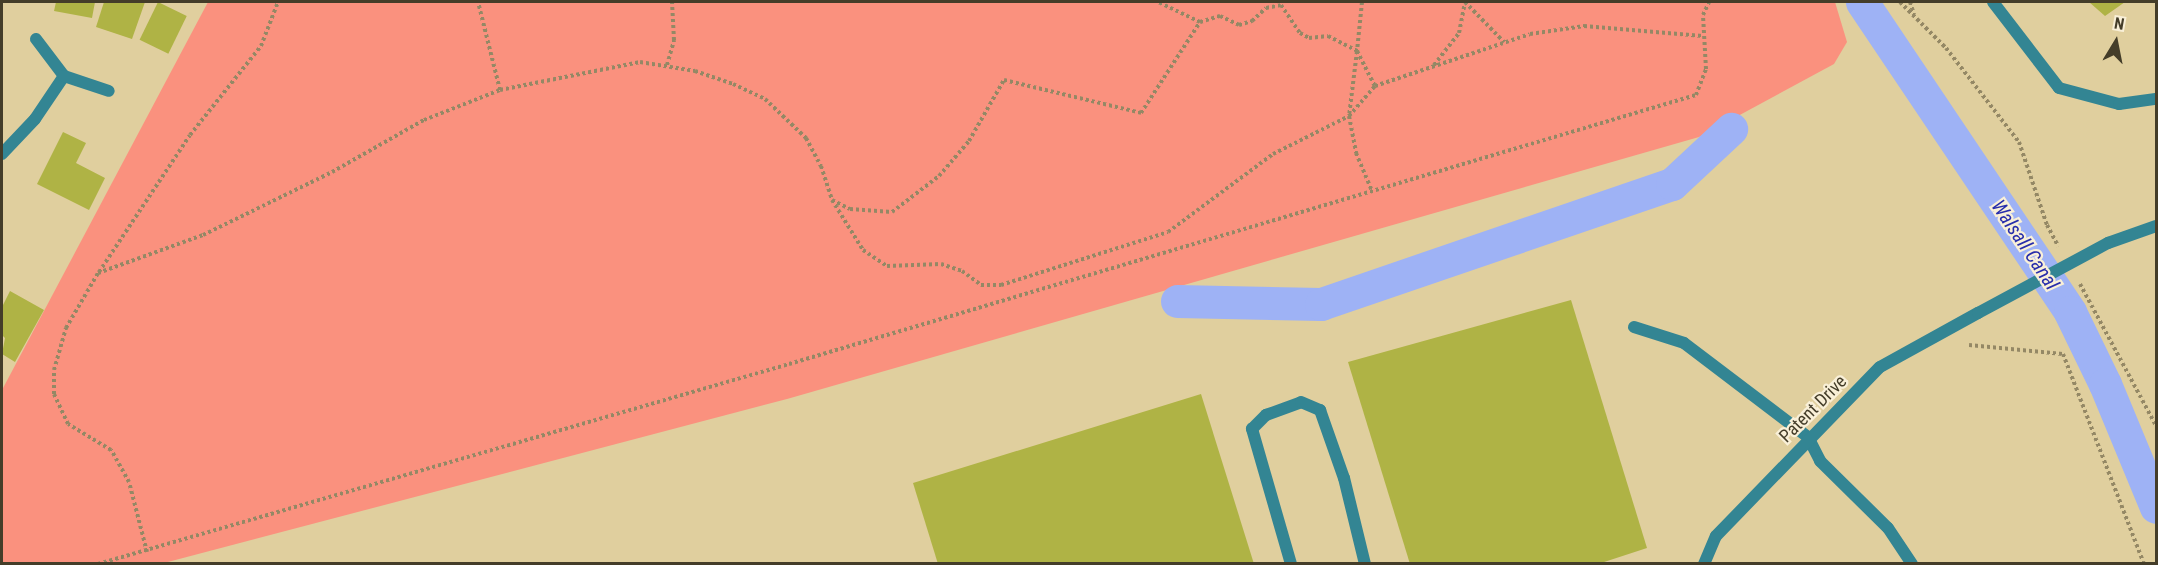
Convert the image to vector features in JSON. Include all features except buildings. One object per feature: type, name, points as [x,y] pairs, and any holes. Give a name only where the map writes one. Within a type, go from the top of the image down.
[{"type":"street","points":[[1993,2],[2059,88],[2119,104],[2157,99]]},
{"type":"street","points":[[36,39],[64,76],[109,91]]},
{"type":"street","points":[[2,154],[35,118],[64,76]]},
{"type":"street","name":"Patent Drive","points":[[1704,564],[1716,536],[1808,437],[1880,367],[2108,243],[2157,226]]},
{"type":"street","points":[[1634,327],[1684,343],[1808,437],[1820,461],[1888,528],[1912,564]]},
{"type":"street","points":[[1291,564],[1252,429],[1266,415],[1301,402],[1320,410],[1344,478],[1365,564]]},
{"type":"path","points":[[147,552],[129,482],[111,450],[68,424],[54,394],[54,370],[66,328],[98,273],[190,135],[261,46],[278,2]]},
{"type":"path","points":[[478,2],[500,90]]},
{"type":"path","points":[[667,65],[674,40],[672,2]]},
{"type":"path","points":[[1158,2],[1200,21],[1220,16],[1239,25],[1252,21],[1266,8],[1281,5],[1299,33],[1309,38],[1339,39],[1357,51],[1374,86]]},
{"type":"path","points":[[1362,2],[1349,116],[1356,153],[1372,191]]},
{"type":"path","points":[[1465,2],[1504,42]]},
{"type":"path","points":[[1433,66],[1459,33],[1465,2]]},
{"type":"path","points":[[98,564],[147,552],[1696,95],[1706,69],[1703,15],[1709,2]]},
{"type":"path","points":[[1900,2],[1946,48],[2019,142],[2047,225],[2063,254]]},
{"type":"path","points":[[1910,2],[1914,15]]},
{"type":"path","points":[[832,200],[850,209],[892,212],[939,176],[969,141],[1004,81],[1141,113],[1200,21]]},
{"type":"path","points":[[98,273],[203,235],[332,172],[424,120],[500,90],[605,66],[640,62],[667,65],[733,84],[765,99],[787,117],[806,138],[821,166],[832,200],[863,250],[887,266],[941,264],[962,271],[981,285],[1001,285],[1168,232],[1273,154],[1349,116],[1374,86],[1504,42],[1584,26],[1703,36]]},
{"type":"path","points":[[2074,273],[2157,426]]},
{"type":"path","points":[[1924,343],[2063,354],[2144,564]]},
{"type":"shaded area","points":[[208,2],[1835,2],[1847,42],[1834,64],[1699,137],[787,399],[164,563],[2,563],[2,390]]},
{"type":"waterway","name":"Walsall Canal","points":[[1862,2],[2070,312],[2105,384],[2156,507]]},
{"type":"waterway","points":[[1177,301],[1321,304],[1672,184],[1731,129]]}]
